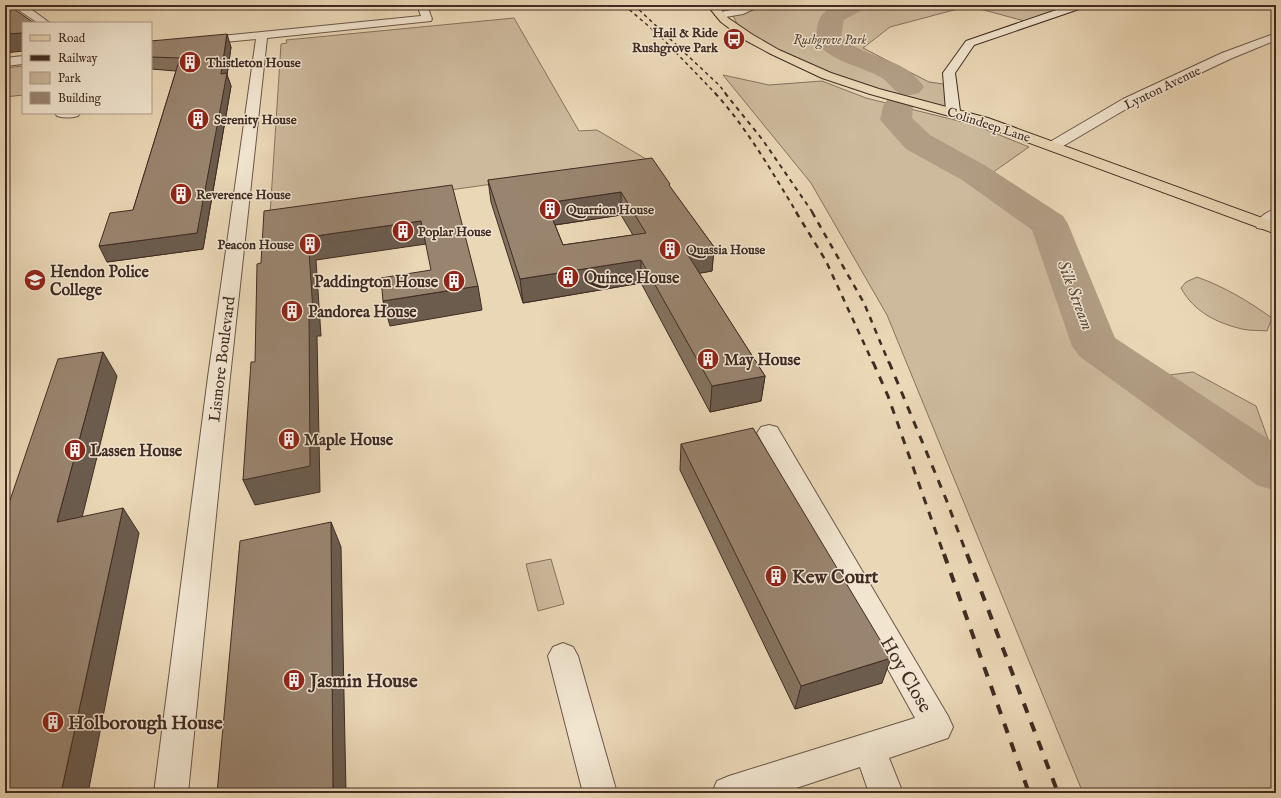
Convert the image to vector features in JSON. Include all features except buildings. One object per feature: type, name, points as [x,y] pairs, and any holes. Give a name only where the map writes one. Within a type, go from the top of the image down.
[{"type":"main road","name":"Colindeep Lane","points":[[715,10],[738,31],[759,44],[806,67],[860,87],[953,111],[1269,226]]},
{"type":"street","points":[[152,46],[427,19],[422,5]]},
{"type":"street","points":[[715,10],[747,5]]},
{"type":"street","points":[[715,10],[739,12],[754,5]]},
{"type":"street","points":[[953,111],[949,73],[970,43],[1082,5]]},
{"type":"street","points":[[24,9],[44,22]]},
{"type":"street","name":"Lismore Boulevard","points":[[171,793],[219,377],[262,35]]},
{"type":"street","name":"Lynton Avenue","points":[[1052,146],[1128,102],[1226,56],[1276,36]]},
{"type":"street","points":[[5,62],[22,60]]},
{"type":"street","points":[[1269,226],[1276,214]]},
{"type":"street","name":"Hoy Close","points":[[729,793],[937,727],[769,433]]},
{"type":"street","points":[[563,656],[600,793]]},
{"type":"street","points":[[869,749],[886,793]]},
{"type":"green space","name":"Rushgrove Park","points":[[760,5],[1082,5],[1028,22],[969,6],[890,27],[863,48],[929,82],[950,85],[953,111],[862,88],[741,33],[732,13]]},
{"type":"green space","points":[[514,18],[579,131],[597,130],[651,162],[270,215],[281,44],[287,43],[286,40]]},
{"type":"green space","points":[[22,66],[22,95],[5,97],[5,68]]},
{"type":"green space","points":[[723,75],[769,85],[822,81],[866,98],[975,125],[1029,147],[992,173],[1049,208],[1095,320],[1114,354],[1153,377],[1193,372],[1256,406],[1272,450],[1276,452],[1276,793],[1083,793],[887,315],[811,183]]},
{"type":"green space","points":[[1197,277],[1236,295],[1272,318],[1267,331],[1245,330],[1215,320],[1199,310],[1192,304],[1181,288],[1186,282]]},
{"type":"green space","points":[[551,559],[564,604],[538,611],[526,564]]},
{"type":"waterway","name":"Silk Stream","points":[[854,5],[832,17],[828,40],[850,55],[893,72],[909,87]]},
{"type":"waterway","name":"Silk Stream","points":[[898,106],[896,120],[918,142],[974,173],[1049,224],[1095,346],[1276,471]]},
{"type":"railway","points":[[624,5],[660,36],[716,94]]},
{"type":"railway","points":[[634,5],[720,86],[726,94]]},
{"type":"railway","points":[[715,93],[738,121],[769,166],[797,213]]},
{"type":"railway","points":[[725,93],[762,139],[813,213]]},
{"type":"railway","points":[[796,212],[826,261],[873,363]]},
{"type":"railway","points":[[812,212],[864,303],[889,363]]},
{"type":"railway","points":[[873,362],[888,396],[944,555]]},
{"type":"railway","points":[[889,362],[946,499],[967,555]]},
{"type":"railway","points":[[944,554],[1029,793]]},
{"type":"railway","points":[[967,554],[1058,793]]},
{"type":"place","name":"Hail & Ride Rushgrove Park","points":[[734,39]]},
{"type":"place","name":"Thistleton House","points":[[190,62]]},
{"type":"place","name":"Serenity House","points":[[198,119]]},
{"type":"place","name":"Reverence House","points":[[181,194]]},
{"type":"place","name":"Quarrion House","points":[[550,209]]},
{"type":"place","name":"Poplar House","points":[[403,231]]},
{"type":"place","name":"Peacon House","points":[[310,244]]},
{"type":"place","name":"Quassia House","points":[[670,249]]},
{"type":"place","name":"Quince House","points":[[568,277]]},
{"type":"place","name":"Hendon Police College","points":[[35,280]]},
{"type":"place","name":"Paddington House","points":[[454,281]]},
{"type":"place","name":"Pandorea House","points":[[292,311]]},
{"type":"place","name":"May House","points":[[708,359]]},
{"type":"place","name":"Maple House","points":[[289,439]]},
{"type":"place","name":"Lassen House","points":[[75,450]]},
{"type":"place","name":"Kew Court","points":[[776,576]]},
{"type":"place","name":"Jasmin House","points":[[294,680]]},
{"type":"place","name":"Holborough House","points":[[53,722]]}]
